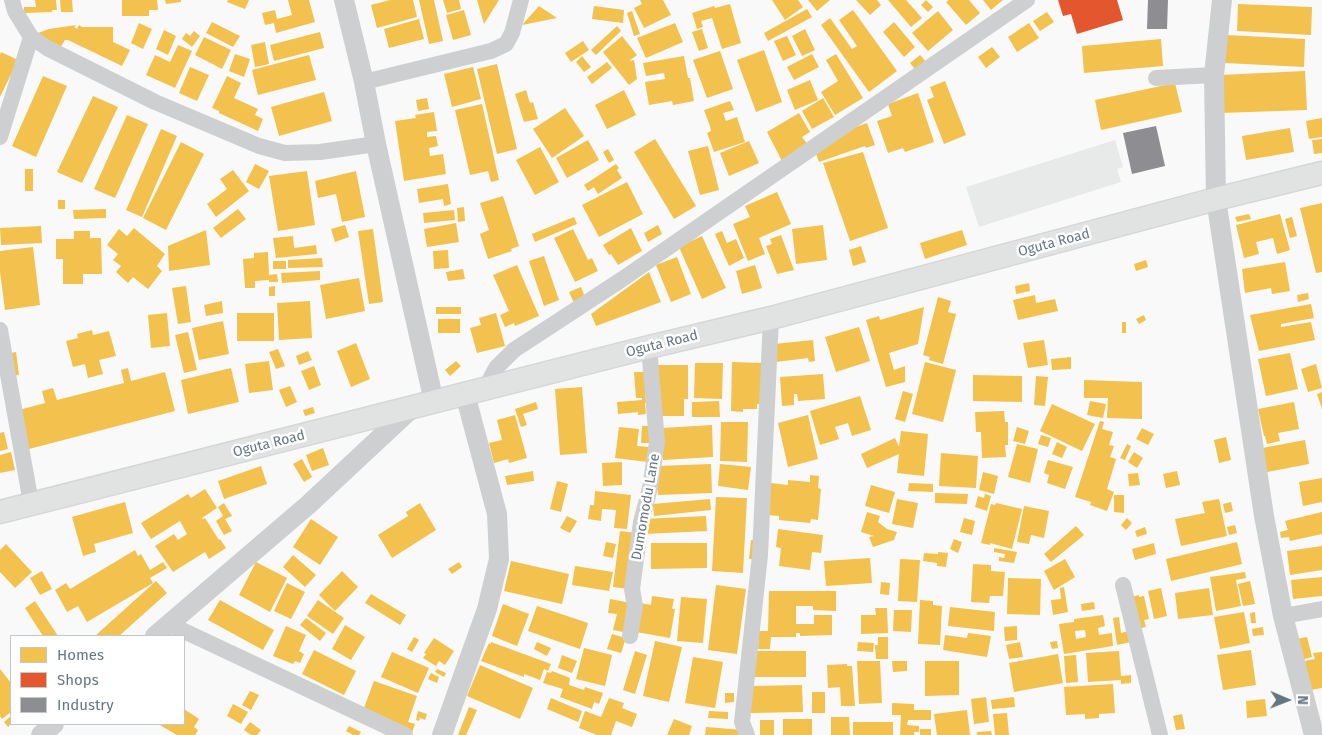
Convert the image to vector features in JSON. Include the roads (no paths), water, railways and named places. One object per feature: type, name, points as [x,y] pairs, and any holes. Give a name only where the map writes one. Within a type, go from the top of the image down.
[{"type":"main road","name":"Oguta Road","points":[[0,512],[649,347],[771,318],[1216,199],[1322,173]]},
{"type":"street","points":[[12,0],[15,11],[31,37],[47,48],[155,102],[259,146],[285,152],[320,152],[376,144]]},
{"type":"street","points":[[344,0],[364,82],[376,144],[434,402]]},
{"type":"street","points":[[364,82],[491,50],[506,44],[512,33],[521,0]]},
{"type":"street","points":[[442,735],[487,609],[499,559],[497,514],[475,392],[514,350],[621,280],[1027,0]]},
{"type":"street","points":[[1222,0],[1214,75],[1216,199],[1264,516],[1284,616],[1314,735]]},
{"type":"street","points":[[0,138],[31,37]]},
{"type":"street","points":[[1156,78],[1214,75]]},
{"type":"street","points":[[747,735],[742,722],[760,555],[771,318]]},
{"type":"street","points":[[0,330],[31,503]]},
{"type":"street","name":"Dumomodu Lane","points":[[630,636],[635,606],[632,589],[639,531],[650,488],[657,442],[649,347]]},
{"type":"street","points":[[174,635],[162,630],[308,505],[412,408]]},
{"type":"street","points":[[1123,585],[1160,735]]},
{"type":"street","points":[[1284,616],[1322,610]]},
{"type":"street","points":[[185,640],[405,735]]},
{"type":"street","points":[[41,735],[53,725]]}]
